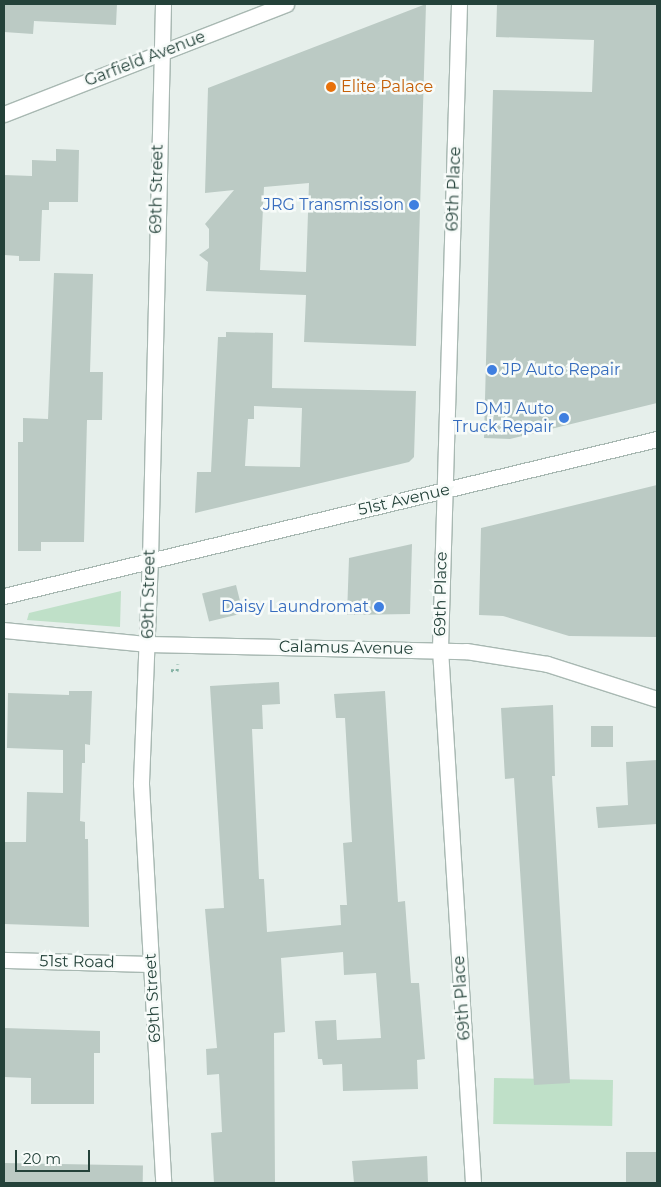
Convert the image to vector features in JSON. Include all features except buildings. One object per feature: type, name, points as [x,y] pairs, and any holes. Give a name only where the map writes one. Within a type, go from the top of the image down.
[{"type":"street","name":"69th Street","points":[[162,4],[148,644],[141,784],[163,1183]]},
{"type":"street","name":"Garfield Avenue","points":[[4,114],[286,4]]},
{"type":"street","name":"69th Place","points":[[459,4],[443,490],[440,649],[473,1183]]},
{"type":"street","name":"51st Avenue","points":[[4,596],[150,558],[657,439]]},
{"type":"street","name":"Calamus Avenue","points":[[4,630],[148,644],[440,649],[547,664],[657,699]]},
{"type":"street","name":"51st Road","points":[[4,960],[151,964]]},
{"type":"path","points":[[171,670],[177,671]]},
{"type":"green space","points":[[121,591],[120,627],[27,620],[29,613]]},
{"type":"green space","points":[[494,1078],[613,1080],[612,1126],[493,1124]]},
{"type":"place","name":"Elite Palace","points":[[331,87]]},
{"type":"place","name":"JRG Transmission","points":[[414,205]]},
{"type":"place","name":"JP Auto Repair","points":[[492,370]]},
{"type":"place","name":"DMJ Auto Truck Repair","points":[[564,418]]},
{"type":"place","name":"Daisy Laundromat","points":[[379,607]]}]
